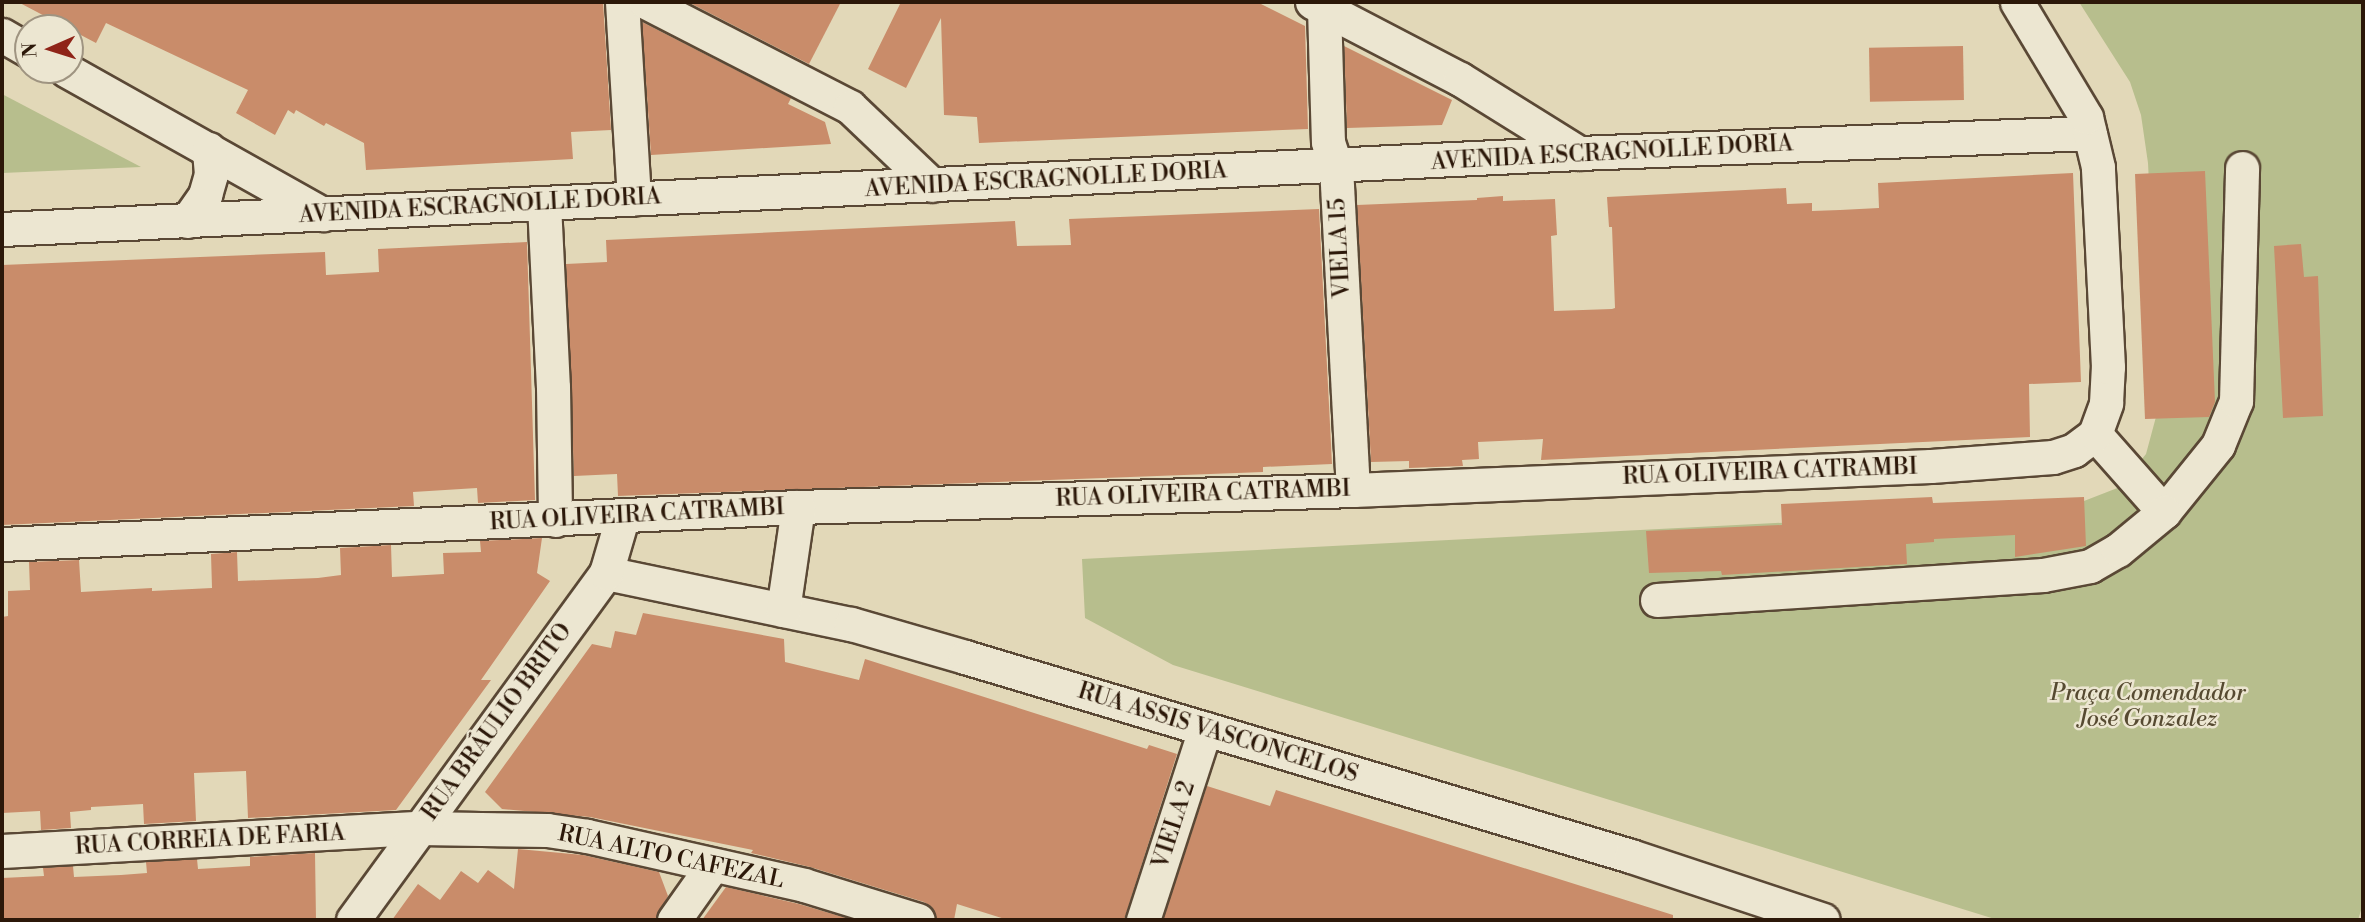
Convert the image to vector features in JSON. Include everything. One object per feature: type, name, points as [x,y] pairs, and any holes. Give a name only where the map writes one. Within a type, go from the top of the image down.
[{"type":"street","points":[[622,2],[634,199]]},
{"type":"street","points":[[646,2],[850,107],[932,185]]},
{"type":"street","points":[[2017,2],[2086,117],[2098,167],[2108,367],[2106,403],[2095,434],[2164,512]]},
{"type":"street","points":[[1318,5],[1460,79],[1579,153]]},
{"type":"street","name":"VIELA 15","points":[[1318,5],[1328,142],[1336,166],[1353,490]]},
{"type":"street","points":[[84,80],[323,214]]},
{"type":"street","name":"AVENIDA ESCRAGNOLLE DORIA","points":[[2,229],[1579,153],[2090,133]]},
{"type":"street","points":[[187,221],[205,195],[211,174],[209,149]]},
{"type":"street","points":[[1657,600],[2043,575],[2090,566],[2119,550],[2164,512],[2218,445],[2236,401],[2242,168]]},
{"type":"street","points":[[544,204],[553,387],[555,520]]},
{"type":"street","name":"RUA OLIVEIRA CATRAMBI","points":[[2,544],[798,507],[1353,490],[2012,460],[2053,457],[2074,450],[2095,434]]},
{"type":"street","points":[[783,610],[798,507]]},
{"type":"street","name":"RUA BRÁULIO BRITO","points":[[353,920],[606,573],[623,515]]},
{"type":"street","name":"RUA ASSIS VASCONCELOS","points":[[606,573],[783,610],[939,649],[1631,856],[1809,918]]},
{"type":"street","name":"VIELA 2","points":[[1143,920],[1205,729]]},
{"type":"street","name":"RUA CORREIA DE FARIA","points":[[2,851],[419,828]]},
{"type":"street","name":"RUA ALTO CAFEZAL","points":[[419,828],[547,831],[804,885],[918,920]]},
{"type":"street","points":[[674,920],[713,865]]},
{"type":"green space","name":"Praça Comendador José Gonzalez","points":[[2079,2],[2363,2],[2363,904],[2358,920],[1998,920],[1173,665],[1085,618],[1082,559],[2066,508],[2120,487],[2146,454],[2160,402],[2148,163],[2141,115],[2130,82]]},
{"type":"green space","points":[[2,94],[141,167],[2,173]]},
{"type":"building","points":[[18,2],[603,2],[611,130],[571,132],[573,159],[366,170],[364,143],[326,123],[324,126],[296,110],[294,114],[288,110],[275,135],[236,113],[248,90],[106,23],[96,43],[84,37],[84,14],[41,14]]},
{"type":"building","points":[[688,2],[841,2],[809,64]]},
{"type":"building","points":[[901,2],[1257,2],[1305,26],[1308,129],[979,143],[977,117],[944,115],[941,18],[906,88],[868,69]]},
{"type":"building","points":[[642,22],[791,98],[788,104],[825,122],[831,144],[651,155]]},
{"type":"building","points":[[1344,46],[1452,100],[1442,125],[1347,128]]},
{"type":"building","points":[[1963,46],[1964,100],[1870,102],[1869,48]]},
{"type":"building","points":[[2205,171],[2215,402],[2209,417],[2145,419],[2135,174]]},
{"type":"building","points":[[2073,173],[2081,382],[2029,384],[2030,437],[1541,460],[1543,439],[1478,442],[1479,459],[1462,460],[1463,466],[1409,468],[1409,461],[1371,462],[1357,205],[1477,200],[1503,196],[1503,201],[1555,199],[1557,235],[1551,236],[1554,311],[1612,309],[1615,308],[1612,227],[1609,227],[1607,197],[1786,188],[1787,204],[1812,203],[1812,211],[1879,208],[1878,183]]},
{"type":"building","points":[[1319,209],[1332,464],[1263,467],[1263,472],[618,496],[617,474],[574,476],[566,264],[607,262],[606,240],[1015,221],[1017,246],[1071,245],[1069,219]]},
{"type":"building","points":[[527,242],[535,500],[478,503],[477,488],[413,492],[414,506],[2,525],[2,265],[325,252],[326,275],[379,272],[378,249]]},
{"type":"building","points":[[2301,244],[2304,277],[2318,276],[2323,416],[2283,418],[2274,246]]},
{"type":"building","points":[[1932,497],[1933,503],[2084,497],[2086,546],[2015,557],[2015,535],[1934,539],[1934,542],[1906,544],[1907,564],[1722,575],[1721,571],[1649,573],[1646,531],[1782,525],[1781,504]]},
{"type":"building","points":[[542,538],[537,573],[550,581],[481,680],[491,680],[396,810],[248,818],[246,771],[194,773],[196,821],[144,824],[143,804],[91,807],[91,810],[70,812],[71,828],[41,830],[40,811],[2,813],[2,617],[8,616],[8,591],[30,590],[29,562],[79,560],[81,592],[152,588],[152,591],[212,588],[211,554],[237,552],[238,581],[318,578],[341,575],[340,548],[391,545],[392,577],[444,574],[443,553],[481,552],[480,541]]},
{"type":"building","points":[[643,613],[784,639],[785,662],[859,680],[865,659],[1147,749],[1149,745],[1177,754],[1124,920],[1008,920],[957,904],[954,920],[937,920],[932,907],[924,902],[810,867],[751,853],[753,850],[590,817],[502,809],[485,792],[592,644],[611,648],[615,631],[636,635]]},
{"type":"building","points":[[1207,786],[1270,806],[1276,790],[1673,915],[1673,920],[1163,920]]},
{"type":"building","points":[[518,849],[583,855],[659,872],[668,896],[655,920],[392,920],[418,884],[440,900],[461,871],[478,883],[488,870],[514,889]]},
{"type":"building","points":[[315,853],[316,920],[2,920],[2,878],[44,876],[43,868],[73,866],[74,877],[121,875],[147,873],[146,862],[197,859],[198,869],[250,866],[250,857]]},
{"type":"building","points":[[726,887],[799,904],[853,920],[702,920]]}]
